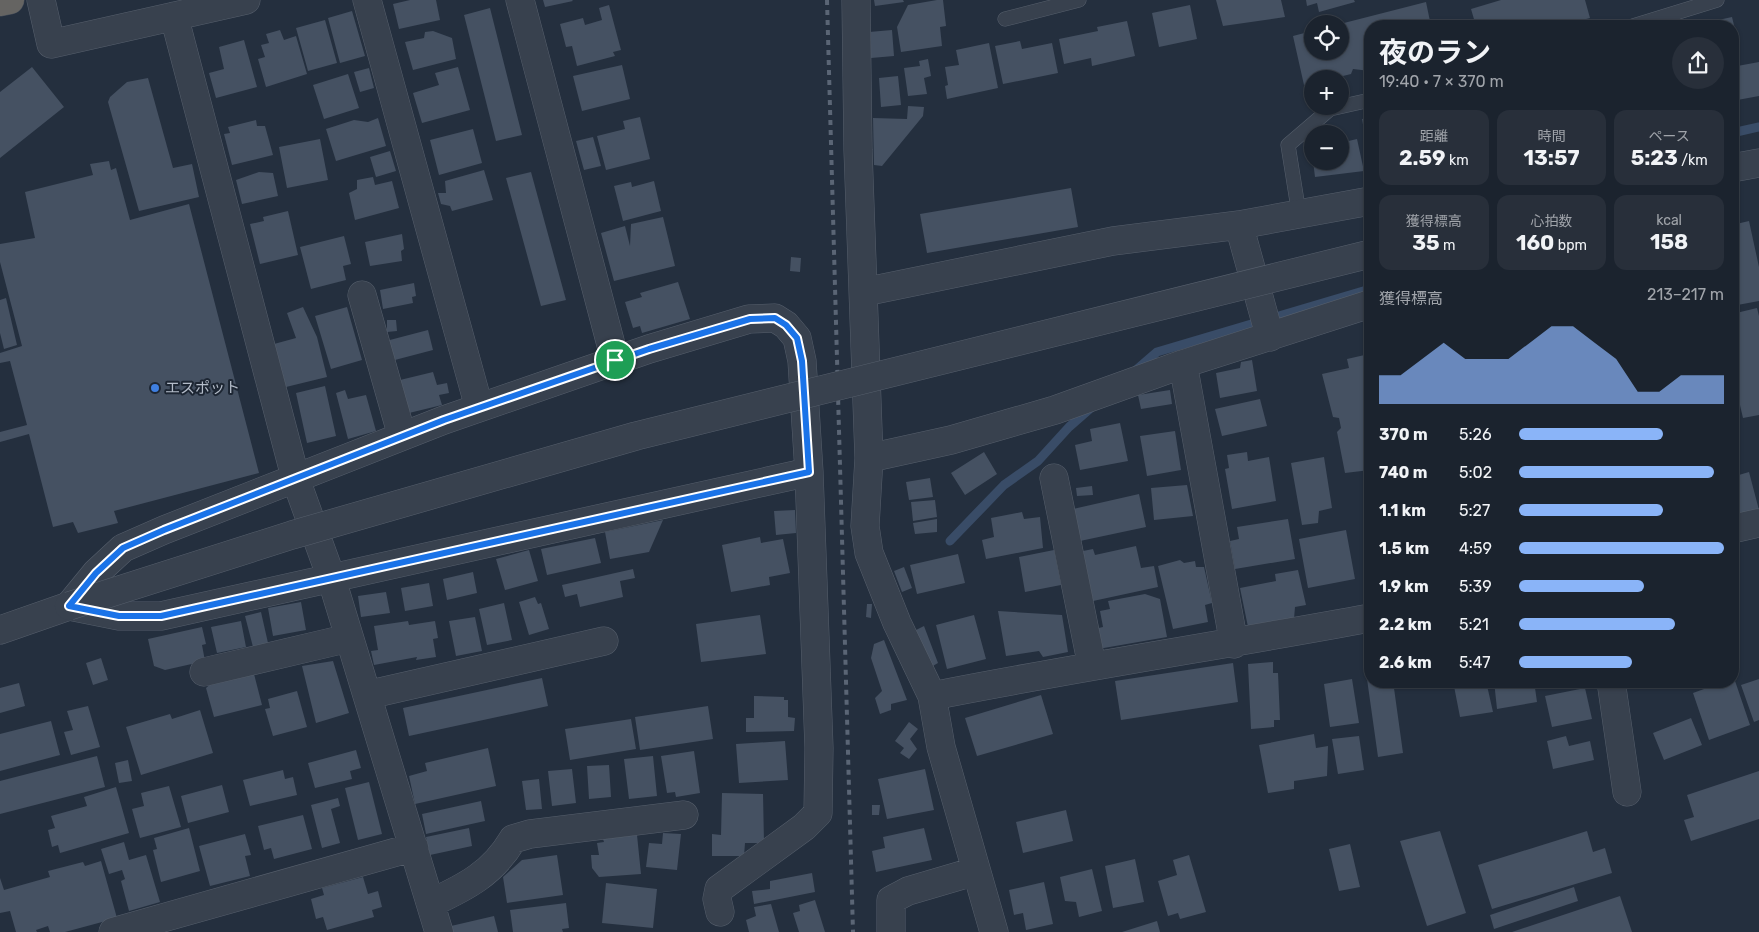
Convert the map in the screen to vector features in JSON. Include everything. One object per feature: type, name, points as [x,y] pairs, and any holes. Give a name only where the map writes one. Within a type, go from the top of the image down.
[{"type":"highway","points":[[0,2],[10,0]]},
{"type":"street","points":[[41,0],[51,44],[246,0]]},
{"type":"street","points":[[367,0],[479,408]]},
{"type":"street","points":[[520,0],[615,360]]},
{"type":"street","points":[[856,0],[858,150],[869,458],[865,526],[868,553],[897,623],[932,696],[941,747],[994,932]]},
{"type":"street","points":[[174,16],[296,480],[331,577],[439,932]]},
{"type":"street","points":[[1739,167],[1759,163]]},
{"type":"street","points":[[864,292],[1113,242],[1239,225],[1364,202]]},
{"type":"street","points":[[1239,225],[1270,337]]},
{"type":"street","points":[[0,630],[69,606],[292,536],[636,436],[1364,255]]},
{"type":"street","points":[[362,295],[402,436]]},
{"type":"street","points":[[869,458],[952,440],[1055,410],[1183,364],[1364,306]]},
{"type":"street","points":[[69,606],[96,573],[123,548],[402,436],[615,360],[750,319],[775,318],[786,325],[797,338],[802,361],[809,472],[819,748],[818,813],[804,827],[719,889],[717,899],[720,912]]},
{"type":"street","points":[[1183,364],[1234,644]]},
{"type":"street","points":[[69,606],[119,616],[161,616],[809,472]]},
{"type":"street","points":[[1054,478],[1092,666]]},
{"type":"street","points":[[1739,527],[1759,523]]},
{"type":"street","points":[[932,696],[1092,666],[1234,644],[1364,619]]},
{"type":"street","points":[[204,672],[349,638]]},
{"type":"street","points":[[367,695],[604,641]]},
{"type":"street","points":[[1612,688],[1627,792]]},
{"type":"street","points":[[431,903],[466,887],[492,867],[504,854],[513,839],[530,834],[684,815]]},
{"type":"street","points":[[114,932],[414,847]]},
{"type":"street","points":[[891,932],[891,900],[908,892],[976,871]]},
{"type":"lane","points":[[1004,19],[1079,0]]},
{"type":"lane","points":[[1652,20],[1717,0]]},
{"type":"lane","points":[[1299,214],[1288,145],[1330,109],[1364,101]]},
{"type":"building","points":[[410,0],[436,0],[440,20],[399,29],[393,4]]},
{"type":"building","points":[[543,0],[572,0],[573,1],[545,7]]},
{"type":"building","points":[[874,0],[903,0],[904,2],[875,6]]},
{"type":"building","points":[[943,0],[946,26],[940,27],[942,46],[901,52],[897,27],[908,5]]},
{"type":"building","points":[[1216,0],[1281,0],[1285,17],[1223,26]]},
{"type":"building","points":[[1306,0],[1354,0],[1355,2],[1319,12],[1317,3],[1307,6]]},
{"type":"building","points":[[1501,0],[1585,0],[1590,18],[1582,20],[1474,20],[1471,9]]},
{"type":"building","points":[[1426,2],[1430,20],[1364,20],[1364,70],[1353,69],[1349,74],[1349,70],[1304,70],[1304,85],[1293,36],[1304,33],[1304,60],[1349,60],[1349,22]]},
{"type":"building","points":[[609,5],[621,50],[613,52],[615,56],[577,66],[572,46],[566,47],[560,24],[583,18],[585,25],[602,20],[599,8]]},
{"type":"building","points":[[1190,5],[1197,39],[1159,47],[1152,13]]},
{"type":"building","points":[[490,8],[522,135],[496,141],[464,15]]},
{"type":"building","points":[[352,11],[365,56],[340,63],[328,18]]},
{"type":"building","points":[[1732,17],[1733,20],[1718,20]]},
{"type":"building","points":[[325,20],[337,63],[308,71],[296,28]]},
{"type":"building","points":[[1127,21],[1135,56],[1092,66],[1091,58],[1064,64],[1059,39],[1098,31],[1097,27]]},
{"type":"building","points":[[280,30],[284,40],[296,36],[307,74],[266,87],[258,59],[265,57],[261,45],[269,43],[266,34]]},
{"type":"building","points":[[892,30],[894,56],[871,58],[869,32]]},
{"type":"building","points":[[433,31],[452,38],[456,59],[413,70],[405,42],[424,38],[425,32]]},
{"type":"building","points":[[244,40],[257,87],[216,98],[209,73],[224,69],[219,47]]},
{"type":"building","points":[[1020,41],[1022,49],[1052,43],[1058,73],[1003,84],[995,46]]},
{"type":"building","points":[[989,43],[998,88],[947,99],[945,86],[948,85],[945,67],[959,65],[956,50]]},
{"type":"building","points":[[928,59],[931,76],[924,78],[927,94],[908,96],[904,68],[920,66],[919,61]]},
{"type":"building","points":[[1759,62],[1759,96],[1739,100],[1739,66]]},
{"type":"building","points":[[622,65],[630,99],[582,111],[573,76]]},
{"type":"building","points":[[32,67],[64,107],[0,158],[0,92]]},
{"type":"building","points":[[458,67],[470,110],[422,123],[413,93],[439,85],[435,73]]},
{"type":"building","points":[[369,68],[374,88],[360,92],[354,72]]},
{"type":"building","points":[[348,74],[359,108],[324,119],[313,85]]},
{"type":"building","points":[[898,76],[901,105],[881,107],[879,78]]},
{"type":"building","points":[[148,78],[173,168],[192,164],[199,197],[139,211],[108,102],[110,97],[127,82]]},
{"type":"building","points":[[908,106],[924,107],[923,116],[882,166],[874,165],[873,118],[907,119]]},
{"type":"building","points":[[640,117],[650,159],[606,170],[597,136],[625,129],[623,121]]},
{"type":"building","points":[[378,118],[386,146],[336,161],[326,129],[354,120],[368,122]]},
{"type":"building","points":[[256,120],[257,126],[265,126],[273,155],[232,165],[224,134],[230,133],[228,127]]},
{"type":"building","points":[[473,129],[482,163],[439,175],[430,140]]},
{"type":"building","points":[[593,137],[601,166],[584,170],[576,141]]},
{"type":"building","points":[[320,139],[328,180],[287,188],[279,147]]},
{"type":"building","points":[[1357,139],[1364,171],[1315,177],[1314,170],[1349,170],[1349,141]]},
{"type":"building","points":[[390,151],[396,171],[376,177],[370,157]]},
{"type":"building","points":[[109,161],[111,170],[116,168],[130,220],[189,204],[259,473],[114,511],[118,523],[78,533],[73,522],[53,527],[29,434],[0,442],[0,432],[27,425],[10,361],[0,363],[0,353],[22,346],[0,262],[0,244],[35,238],[25,192],[93,175],[90,164]]},
{"type":"building","points":[[484,170],[493,200],[452,211],[450,206],[441,204],[438,193],[446,193],[445,181]]},
{"type":"building","points":[[259,172],[273,173],[278,196],[242,204],[236,180]]},
{"type":"building","points":[[531,172],[566,300],[541,306],[506,178]]},
{"type":"building","points":[[373,177],[375,185],[392,181],[399,208],[355,220],[349,193],[357,189],[357,180]]},
{"type":"building","points":[[654,181],[661,211],[623,221],[614,186],[631,182],[632,187]]},
{"type":"building","points":[[1071,188],[1078,227],[927,253],[920,214]]},
{"type":"building","points":[[288,211],[298,255],[260,264],[250,224],[264,221],[263,217]]},
{"type":"building","points":[[663,217],[675,266],[614,281],[601,233],[625,226],[630,246],[631,224]]},
{"type":"building","points":[[1749,221],[1759,267],[1759,301],[1739,305],[1739,223]]},
{"type":"building","points":[[402,234],[404,249],[401,251],[402,261],[370,266],[365,242]]},
{"type":"building","points":[[344,236],[351,264],[343,266],[346,280],[311,289],[300,247]]},
{"type":"building","points":[[791,257],[801,258],[800,272],[790,271]]},
{"type":"building","points":[[678,282],[690,319],[642,333],[640,326],[633,328],[625,302],[642,297],[640,293]]},
{"type":"building","points":[[414,283],[416,296],[412,297],[413,303],[383,309],[380,290]]},
{"type":"building","points":[[6,298],[17,345],[4,349],[0,333],[0,300]]},
{"type":"building","points":[[303,307],[317,337],[327,377],[286,387],[274,344],[296,338],[287,313]]},
{"type":"building","points":[[347,307],[362,360],[331,369],[315,316]]},
{"type":"building","points":[[1757,308],[1759,316],[1759,415],[1743,418],[1739,401],[1739,312]]},
{"type":"building","points":[[387,320],[396,320],[397,331],[387,332]]},
{"type":"building","points":[[428,330],[433,350],[391,361],[386,341]]},
{"type":"building","points":[[1364,355],[1364,471],[1345,473],[1337,432],[1341,428],[1339,418],[1333,417],[1322,374],[1349,368],[1347,359]]},
{"type":"building","points":[[1252,360],[1257,391],[1220,398],[1216,373],[1240,368],[1241,362]]},
{"type":"building","points":[[433,372],[437,385],[447,383],[449,393],[439,395],[442,405],[409,413],[400,380]]},
{"type":"building","points":[[325,386],[336,436],[307,443],[296,393]]},
{"type":"building","points":[[345,390],[348,399],[366,395],[376,431],[348,439],[336,393]]},
{"type":"building","points":[[1170,390],[1172,404],[1141,409],[1138,395]]},
{"type":"building","points":[[1260,399],[1267,426],[1222,436],[1215,409]]},
{"type":"building","points":[[1120,423],[1128,461],[1080,470],[1075,445],[1092,441],[1090,429]]},
{"type":"building","points":[[1175,431],[1181,470],[1147,476],[1140,436]]},
{"type":"building","points":[[984,452],[997,474],[965,495],[951,473]]},
{"type":"building","points":[[1247,452],[1248,461],[1269,457],[1276,501],[1232,509],[1225,469],[1229,468],[1227,455]]},
{"type":"building","points":[[1324,457],[1332,508],[1319,511],[1318,523],[1302,525],[1291,463]]},
{"type":"building","points":[[1749,472],[1759,510],[1739,514],[1739,475]]},
{"type":"building","points":[[930,478],[933,497],[909,500],[906,482]]},
{"type":"building","points":[[1187,485],[1193,516],[1154,520],[1151,488]]},
{"type":"building","points":[[1092,486],[1093,495],[1077,496],[1076,488]]},
{"type":"building","points":[[1139,494],[1146,527],[1080,541],[1073,509]]},
{"type":"building","points":[[935,500],[937,517],[913,521],[911,502]]},
{"type":"building","points":[[795,510],[796,533],[776,535],[774,511]]},
{"type":"building","points":[[1022,512],[1024,519],[1040,517],[1043,548],[986,559],[982,540],[994,537],[991,518]]},
{"type":"building","points":[[937,519],[937,532],[915,534],[913,523]]},
{"type":"building","points":[[1288,519],[1295,559],[1235,569],[1230,541],[1239,539],[1237,527]]},
{"type":"building","points":[[663,520],[649,552],[610,559],[605,532]]},
{"type":"building","points":[[1346,530],[1355,579],[1308,588],[1299,539]]},
{"type":"building","points":[[760,537],[761,543],[783,539],[790,573],[769,577],[770,585],[731,592],[722,545]]},
{"type":"building","points":[[595,538],[601,563],[547,575],[541,549]]},
{"type":"building","points":[[1136,546],[1141,568],[1154,566],[1158,587],[1093,601],[1083,551],[1093,549],[1095,555]]},
{"type":"building","points":[[529,550],[538,581],[505,590],[496,559]]},
{"type":"building","points":[[1054,550],[1061,585],[1025,592],[1019,557]]},
{"type":"building","points":[[958,554],[965,583],[917,594],[910,565]]},
{"type":"building","points":[[1180,560],[1184,563],[1195,561],[1196,567],[1204,567],[1212,603],[1205,605],[1208,622],[1173,629],[1158,566]]},
{"type":"building","points":[[904,567],[912,588],[902,592],[894,571]]},
{"type":"building","points":[[633,569],[635,578],[620,581],[623,597],[580,607],[577,594],[565,597],[562,585]]},
{"type":"building","points":[[1298,570],[1306,605],[1295,607],[1294,619],[1248,627],[1240,588],[1276,581],[1275,574]]},
{"type":"building","points":[[473,572],[477,593],[447,600],[443,579]]},
{"type":"building","points":[[429,583],[433,606],[405,611],[401,588]]},
{"type":"building","points":[[386,592],[390,613],[361,617],[358,596]]},
{"type":"building","points":[[1145,594],[1160,599],[1167,637],[1098,649],[1094,629],[1103,627],[1100,611],[1110,609],[1108,601]]},
{"type":"building","points":[[535,597],[538,604],[541,603],[549,629],[529,635],[519,602]]},
{"type":"building","points":[[301,602],[306,630],[273,636],[268,608]]},
{"type":"building","points":[[504,603],[512,640],[487,645],[479,609]]},
{"type":"building","points":[[867,604],[872,604],[871,618],[866,617]]},
{"type":"building","points":[[998,611],[1062,615],[1068,652],[1043,657],[1039,651],[1006,656]]},
{"type":"building","points":[[261,612],[268,643],[253,647],[245,616]]},
{"type":"building","points":[[760,615],[766,654],[701,662],[696,624]]},
{"type":"building","points":[[974,615],[986,659],[947,669],[936,625]]},
{"type":"building","points":[[475,617],[482,651],[456,656],[449,621]]},
{"type":"building","points":[[241,621],[246,647],[217,653],[211,627]]},
{"type":"building","points":[[408,621],[409,625],[435,621],[438,638],[433,639],[436,657],[416,660],[417,657],[374,665],[371,651],[378,650],[374,626]]},
{"type":"building","points":[[924,626],[938,663],[931,667],[916,630]]},
{"type":"building","points":[[202,627],[206,644],[202,645],[205,661],[165,670],[154,666],[148,639]]},
{"type":"building","points":[[884,640],[907,700],[891,704],[891,710],[880,714],[875,698],[882,691],[871,658],[874,644]]},
{"type":"building","points":[[101,658],[108,680],[93,685],[86,663]]},
{"type":"building","points":[[333,661],[349,713],[316,723],[302,666]]},
{"type":"building","points":[[1273,662],[1273,673],[1278,673],[1280,720],[1274,720],[1274,727],[1251,729],[1248,664]]},
{"type":"building","points":[[1233,663],[1238,702],[1121,720],[1115,681]]},
{"type":"building","points":[[253,670],[262,705],[214,717],[206,688],[216,679]]},
{"type":"building","points":[[542,678],[548,706],[409,736],[403,708]]},
{"type":"building","points":[[1352,679],[1359,723],[1330,727],[1324,684]]},
{"type":"building","points":[[1759,679],[1759,720],[1754,722],[1741,685]]},
{"type":"building","points":[[19,683],[25,706],[0,713],[0,688]]},
{"type":"building","points":[[1368,688],[1394,688],[1403,753],[1378,757]]},
{"type":"building","points":[[1454,688],[1488,688],[1493,712],[1460,717]]},
{"type":"building","points":[[1495,688],[1535,688],[1537,702],[1497,709]]},
{"type":"building","points":[[1585,688],[1592,719],[1552,727],[1545,696]]},
{"type":"building","points":[[1707,688],[1737,688],[1750,725],[1709,740],[1693,693]]},
{"type":"building","points":[[297,691],[307,727],[273,736],[265,709],[270,708],[268,699]]},
{"type":"building","points":[[1041,695],[1053,734],[977,756],[965,718]]},
{"type":"building","points":[[754,696],[784,697],[784,700],[788,700],[788,717],[795,718],[794,731],[746,732],[746,718],[754,718]]},
{"type":"building","points":[[88,706],[100,747],[71,755],[64,732],[73,730],[67,711]]},
{"type":"building","points":[[708,706],[713,739],[640,750],[635,717]]},
{"type":"building","points":[[200,710],[213,753],[141,775],[126,727],[170,714],[172,719]]},
{"type":"building","points":[[1691,718],[1702,745],[1664,760],[1653,733]]},
{"type":"building","points":[[631,719],[636,749],[570,760],[565,729]]},
{"type":"building","points":[[51,721],[60,755],[0,771],[0,734]]},
{"type":"building","points":[[909,722],[918,729],[910,739],[917,749],[909,759],[900,753],[904,748],[895,741]]},
{"type":"building","points":[[1314,734],[1316,748],[1328,746],[1327,776],[1294,781],[1294,789],[1268,793],[1259,745]]},
{"type":"building","points":[[1359,736],[1364,770],[1338,774],[1332,739]]},
{"type":"building","points":[[1566,736],[1569,746],[1590,741],[1594,760],[1553,769],[1547,741]]},
{"type":"building","points":[[785,741],[788,780],[739,783],[736,744]]},
{"type":"building","points":[[488,748],[496,786],[415,804],[409,776],[427,771],[425,763]]},
{"type":"building","points":[[356,750],[361,768],[350,771],[352,779],[315,788],[308,763]]},
{"type":"building","points":[[694,751],[700,793],[676,797],[675,792],[667,793],[661,756]]},
{"type":"building","points":[[97,756],[105,787],[0,814],[0,781]]},
{"type":"building","points":[[653,756],[657,796],[629,799],[624,759]]},
{"type":"building","points":[[128,760],[132,781],[119,783],[115,763]]},
{"type":"building","points":[[609,765],[611,797],[589,799],[587,766]]},
{"type":"building","points":[[572,769],[576,803],[552,806],[548,771]]},
{"type":"building","points":[[925,769],[934,810],[887,819],[878,779]]},
{"type":"building","points":[[283,770],[285,779],[293,777],[297,795],[250,806],[243,780]]},
{"type":"building","points":[[1759,771],[1759,819],[1691,841],[1684,820],[1694,817],[1687,795]]},
{"type":"building","points":[[539,779],[542,809],[526,810],[522,781]]},
{"type":"building","points":[[369,782],[382,834],[358,840],[345,788]]},
{"type":"building","points":[[222,785],[229,812],[188,823],[181,796]]},
{"type":"building","points":[[169,786],[181,827],[140,838],[132,809],[144,806],[141,793]]},
{"type":"building","points":[[116,787],[129,833],[60,853],[58,845],[52,847],[48,830],[55,828],[51,816],[87,806],[84,797]]},
{"type":"building","points":[[722,793],[763,794],[764,843],[745,843],[744,856],[712,856],[712,834],[721,835]]},
{"type":"building","points":[[338,798],[340,806],[331,809],[340,843],[322,848],[311,805]]},
{"type":"building","points":[[481,801],[485,821],[426,834],[422,814]]},
{"type":"building","points":[[872,805],[880,805],[879,815],[872,815]]},
{"type":"building","points":[[1066,810],[1073,841],[1023,853],[1016,822]]},
{"type":"building","points":[[303,815],[312,849],[274,859],[271,848],[264,850],[258,826]]},
{"type":"building","points":[[189,828],[200,871],[161,882],[153,850],[157,849],[154,838]]},
{"type":"building","points":[[469,828],[472,846],[430,855],[426,837]]},
{"type":"building","points":[[924,828],[932,860],[876,872],[872,851],[885,848],[883,837]]},
{"type":"building","points":[[1440,831],[1466,913],[1427,926],[1400,841]]},
{"type":"building","points":[[1587,831],[1593,852],[1605,848],[1612,873],[1492,909],[1478,865]]},
{"type":"building","points":[[663,833],[681,834],[677,870],[646,867],[649,843],[662,844]]},
{"type":"building","points":[[245,834],[251,855],[245,856],[250,876],[210,886],[199,846]]},
{"type":"building","points":[[637,835],[641,874],[599,877],[592,868],[591,855],[599,855],[597,843],[604,842],[603,839]]},
{"type":"building","points":[[124,842],[129,860],[146,855],[160,902],[129,911],[121,881],[125,879],[122,870],[109,874],[101,849]]},
{"type":"building","points":[[1350,844],[1360,887],[1339,891],[1329,849]]},
{"type":"building","points":[[557,855],[563,895],[507,903],[503,877],[522,860]]},
{"type":"building","points":[[1189,855],[1206,912],[1180,919],[1178,913],[1168,916],[1158,881],[1177,875],[1173,860]]},
{"type":"building","points":[[1135,859],[1144,902],[1113,908],[1105,866]]},
{"type":"building","points":[[101,861],[117,918],[65,932],[50,932],[48,926],[36,930],[37,932],[16,932],[10,911],[0,913],[0,878],[4,890],[50,877],[48,871],[83,862],[85,866]]},
{"type":"building","points":[[1092,869],[1102,911],[1079,917],[1076,902],[1065,901],[1060,877]]},
{"type":"building","points":[[812,873],[815,892],[754,904],[752,891],[770,889],[770,881]]},
{"type":"building","points":[[363,877],[368,894],[378,891],[382,907],[372,910],[374,917],[327,930],[323,917],[316,919],[311,899],[324,895],[322,888]]},
{"type":"building","points":[[1044,882],[1053,924],[1026,930],[1023,913],[1014,915],[1009,890]]},
{"type":"building","points":[[606,883],[657,889],[653,928],[602,923]]},
{"type":"building","points":[[1574,887],[1578,901],[1494,929],[1490,915]]},
{"type":"building","points":[[1620,896],[1632,932],[1512,932]]},
{"type":"building","points":[[815,900],[825,932],[799,932],[793,913],[800,911],[799,905]]},
{"type":"building","points":[[566,903],[569,928],[562,929],[563,932],[513,932],[510,910]]},
{"type":"building","points":[[771,904],[779,932],[749,932],[746,920],[756,916],[754,907]]},
{"type":"building","points":[[494,916],[498,932],[452,932],[451,926]]},
{"type":"building","points":[[1157,921],[1160,932],[1122,932]]},
{"type":"waterway","points":[[1739,131],[1759,127]]},
{"type":"waterway","points":[[1135,371],[1157,352],[1364,291]]},
{"type":"waterway","points":[[950,541],[1004,485],[1038,461],[1069,427],[1093,406]]},
{"type":"railway","points":[[827,0],[853,932]]},
{"type":"place","name":"エスポット","points":[[155,388]]},
{"type":"route","points":[[775,318],[786,325],[797,338],[802,361],[809,472],[161,616],[119,616],[69,606],[96,573],[123,548],[164,530],[296,480],[444,420],[615,360],[750,319],[775,318]]}]
